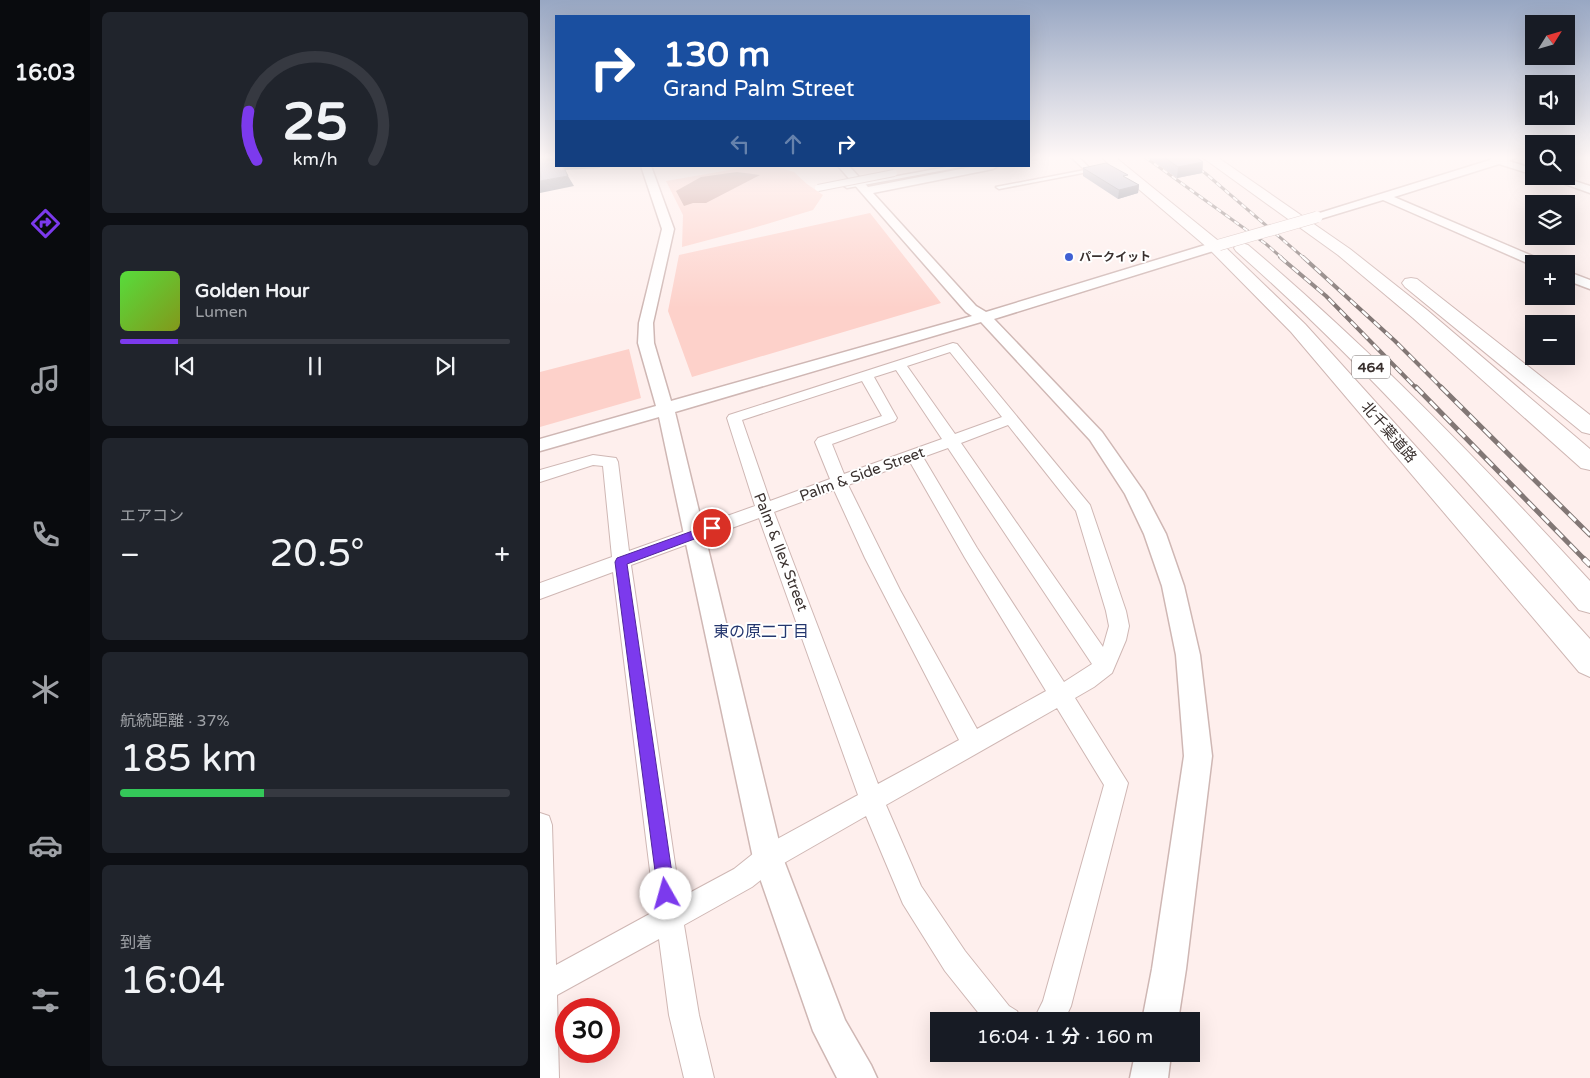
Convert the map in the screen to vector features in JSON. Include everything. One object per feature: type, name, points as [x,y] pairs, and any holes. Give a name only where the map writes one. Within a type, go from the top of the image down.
[{"type":"highway","name":"北千葉道路","points":[[1169,207],[1213,243],[1298,328],[1590,662]]},
{"type":"highway","name":"464","points":[[1192,207],[1282,281],[1387,382],[1488,488],[1590,601]]},
{"type":"highway","points":[[1280,207],[1344,252],[1420,314],[1590,462]]},
{"type":"highway","points":[[1308,207],[1360,242]]},
{"type":"highway","points":[[1397,272],[1590,427]]},
{"type":"street","points":[[661,207],[668,229],[646,324],[646,343],[703,532],[768,858],[831,1032],[858,1078]]},
{"type":"street","points":[[883,207],[1096,436],[1134,492],[1155,534],[1173,586],[1188,655],[1198,756],[1162,1012]]},
{"type":"street","points":[[540,445],[664,404],[1333,207]]},
{"type":"street","points":[[1315,213],[1340,207]]},
{"type":"street","points":[[1409,207],[1525,258]]},
{"type":"street","points":[[1575,279],[1589,284]]},
{"type":"street","points":[[541,988],[743,878],[768,858],[1062,696],[1106,666],[1119,626],[1084,509],[953,347],[866,375],[890,418],[823,442],[838,482],[973,744]]},
{"type":"street","points":[[899,364],[950,442],[1106,666]]},
{"type":"street","name":"Palm & Ilex Street","points":[[866,375],[734,418],[764,509],[883,830],[912,895],[955,961],[996,1012]]},
{"type":"street","points":[[540,433],[664,404]]},
{"type":"street","name":"Palm & Side Street","points":[[540,591],[1012,419]]},
{"type":"street","points":[[914,455],[971,553],[1116,783],[1053,1012]]},
{"type":"street","points":[[540,476],[593,460],[610,462],[621,562],[670,918],[686,1025],[699,1078]]},
{"type":"street","points":[[540,825],[541,988],[544,1078]]},
{"type":"street","points":[[1149,1078],[1152,1062]]},
{"type":"shaded area","points":[[679,207],[815,207],[813,210],[750,229],[682,247],[683,215]]},
{"type":"shaded area","points":[[870,213],[941,303],[692,377],[668,311],[679,255]]},
{"type":"shaded area","points":[[629,349],[641,398],[540,427],[540,372]]},
{"type":"railway","points":[[1215,207],[1266,244],[1282,258]]},
{"type":"railway","points":[[1245,207],[1304,258]]},
{"type":"railway","points":[[1280,257],[1326,296],[1417,389]]},
{"type":"railway","points":[[1303,257],[1395,341],[1441,387]]},
{"type":"railway","points":[[1416,387],[1585,560]]},
{"type":"railway","points":[[1441,387],[1590,535]]},
{"type":"railway","points":[[1585,560],[1590,565]]},
{"type":"place","name":"パークイット","points":[[1069,257]]},
{"type":"district","name":"東の原二丁目","points":[[761,632]]},
{"type":"route","points":[[666,894],[621,562],[712,528]]}]
